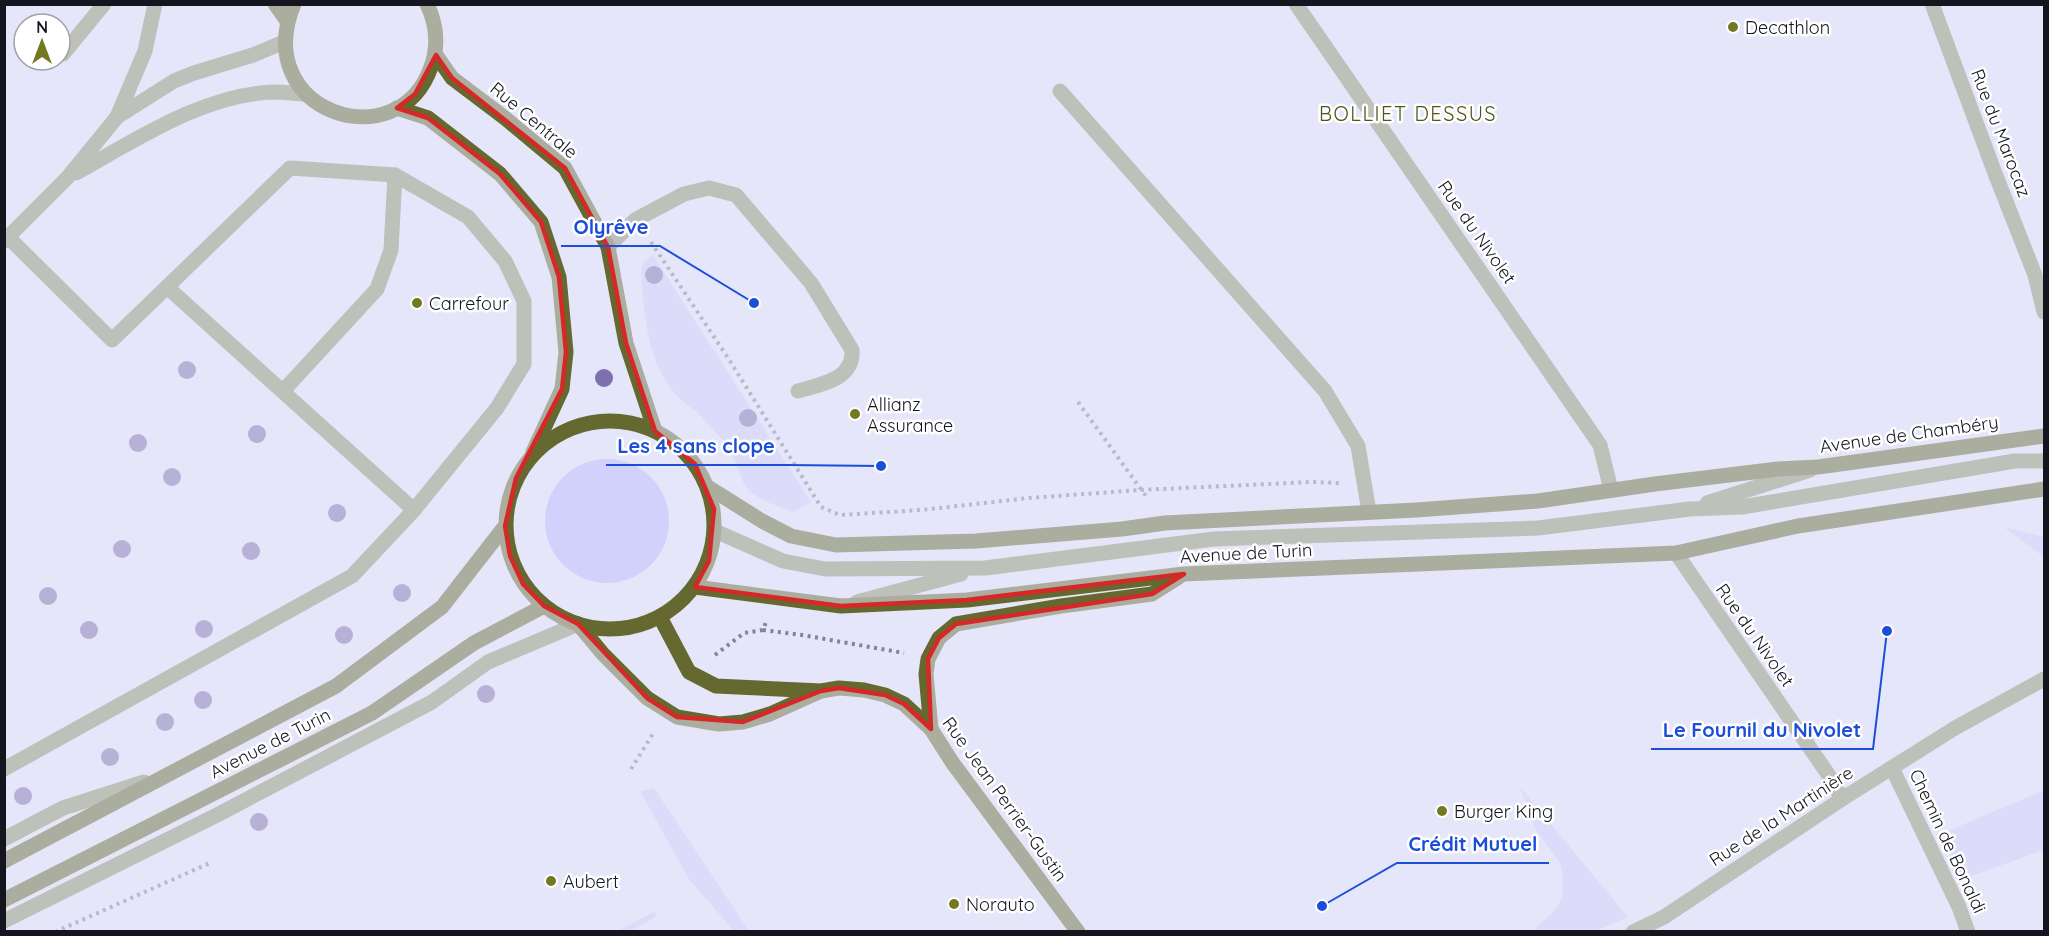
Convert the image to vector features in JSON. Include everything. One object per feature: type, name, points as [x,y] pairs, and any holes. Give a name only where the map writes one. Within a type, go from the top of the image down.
[{"type":"main road","points":[[275,4],[287,21]]},
{"type":"main road","points":[[294,4],[287,21],[285,42],[287,61],[294,79],[306,94],[322,107],[340,114],[359,117],[379,115],[397,108],[415,94],[428,76],[436,55],[437,36],[427,4]]},
{"type":"main road","name":"Rue Centrale","points":[[436,55],[452,78],[565,168],[608,247],[626,343],[655,430]]},
{"type":"main road","points":[[397,108],[428,118],[500,174],[541,222],[559,277],[566,352],[562,389],[531,457],[516,478],[508,501],[505,526],[510,556],[523,584],[544,606],[560,617],[605,630],[634,627],[660,617],[679,604],[694,587],[709,561],[715,531],[714,509],[708,487],[695,464],[677,445],[655,430],[622,421],[588,423],[556,435],[531,457]]},
{"type":"main road","name":"Avenue de Chambéry","points":[[1778,469],[1818,467],[2044,436]]},
{"type":"main road","name":"Avenue de Turin","points":[[708,487],[762,522],[791,536],[836,545],[976,541],[1122,529],[1165,523],[1538,501],[1778,469]]},
{"type":"main road","name":"Avenue de Turin","points":[[694,587],[841,606],[967,600],[1184,574],[1676,553],[1798,526],[2044,489]]},
{"type":"main road","name":"Avenue de Turin","points":[[4,861],[336,686],[442,607],[505,526]]},
{"type":"main road","points":[[931,729],[926,674],[928,658],[939,638],[957,624],[1060,606],[1152,594],[1184,574]]},
{"type":"main road","name":"Avenue de Turin","points":[[4,900],[372,713],[474,643],[544,606]]},
{"type":"main road","name":"Rue Jean Perrier-Gustin","points":[[660,617],[689,672],[716,686],[821,691],[839,688],[864,690],[885,695],[904,704],[931,729],[952,762],[1078,932]]},
{"type":"main road","name":"Rue Jean Perrier-Gustin","points":[[578,624],[603,654],[647,698],[677,717],[719,724],[743,722],[770,714],[821,691]]},
{"type":"street","points":[[72,43],[104,4]]},
{"type":"street","points":[[4,769],[352,576],[414,510],[497,408],[524,364],[524,302],[506,261],[468,217],[395,175],[290,168],[112,340],[6,239],[68,177],[117,117],[145,51],[155,4]]},
{"type":"street","name":"Rue du Nivolet","points":[[1296,4],[1600,445],[1611,490]]},
{"type":"street","name":"Rue du Marocaz","points":[[1932,4],[2035,275],[2044,312]]},
{"type":"street","points":[[117,117],[174,81],[285,42]]},
{"type":"street","points":[[1060,91],[1325,391],[1358,446],[1369,512]]},
{"type":"street","points":[[68,177],[171,120],[197,110],[234,98],[274,92],[306,94]]},
{"type":"street","points":[[283,391],[377,289],[391,250],[395,175]]},
{"type":"street","points":[[608,247],[635,220],[684,194],[709,188],[736,195],[811,283],[852,350],[853,361],[846,372],[831,381],[798,391]]},
{"type":"street","name":"Rue du Marocaz","points":[[2035,275],[2044,289]]},
{"type":"street","points":[[167,287],[414,510]]},
{"type":"street","points":[[715,531],[783,561],[825,569],[985,568],[1214,539],[1538,528],[1690,509],[1742,507],[2015,461],[2044,461]]},
{"type":"street","points":[[1690,509],[1818,467]]},
{"type":"street","name":"Rue du Nivolet","points":[[1676,553],[1832,780],[1842,799]]},
{"type":"street","points":[[841,606],[985,568]]},
{"type":"street","points":[[4,921],[219,814],[432,702],[488,662],[578,624]]},
{"type":"street","name":"Rue de la Martinière","points":[[1633,932],[1664,917],[1842,799],[1955,728],[2044,679]]},
{"type":"street","name":"Chemin de Bonaldi","points":[[1892,768],[1959,907],[1968,932]]},
{"type":"street","points":[[4,839],[63,808],[170,774]]},
{"type":"path","points":[[635,220],[676,278],[821,507],[840,515],[1140,490],[1311,482],[1366,484]]},
{"type":"path","points":[[1078,402],[1165,523]]},
{"type":"path","points":[[763,630],[802,634],[928,658]]},
{"type":"path","points":[[55,932],[212,862]]},
{"type":"highlighted area","points":[[436,55],[452,78],[565,168],[608,247],[626,343],[655,431],[695,464],[714,509],[709,561],[695,587],[841,606],[967,600],[1184,574],[1152,594],[956,624],[939,638],[928,659],[931,729],[904,704],[885,695],[839,688],[821,691],[743,722],[677,717],[647,698],[578,624],[544,606],[523,584],[510,556],[505,526],[516,478],[562,389],[566,352],[559,277],[541,222],[500,174],[428,118],[397,108],[415,94]]},
{"type":"shaded area","points":[[653,255],[811,502],[794,512],[752,493],[743,482],[726,444],[698,413],[679,398],[667,383],[648,336],[644,303],[641,270],[644,262]]},
{"type":"shaded area","points":[[607,459],[631,463],[651,477],[665,497],[669,521],[665,545],[651,565],[631,579],[607,583],[583,579],[563,565],[549,545],[545,521],[549,497],[563,477],[583,463]]},
{"type":"shaded area","points":[[2004,527],[2044,537],[2044,557]]},
{"type":"shaded area","points":[[1520,787],[1628,917],[1594,931],[1533,931],[1557,908],[1562,896],[1563,876],[1560,863],[1536,830]]},
{"type":"shaded area","points":[[654,788],[749,931],[734,931],[689,879],[640,791]]},
{"type":"shaded area","points":[[2044,790],[2044,850],[1960,880],[1943,833]]},
{"type":"shaded area","points":[[654,912],[657,916],[630,931],[618,931]]},
{"type":"place","name":"Decathlon","points":[[1733,27]]},
{"type":"place","name":"Carrefour","points":[[417,303]]},
{"type":"place","name":"Olyrêve","points":[[754,303]]},
{"type":"place","name":"Allianz Assurance","points":[[855,414]]},
{"type":"place","name":"Les 4 sans clope","points":[[881,466]]},
{"type":"place","name":"Le Fournil du Nivolet","points":[[1887,631]]},
{"type":"place","name":"Burger King","points":[[1442,811]]},
{"type":"place","name":"Aubert","points":[[551,881]]},
{"type":"place","name":"Norauto","points":[[954,904]]},
{"type":"place","name":"Crédit Mutuel","points":[[1322,906]]},
{"type":"district","name":"BOLLIET DESSUS","points":[[1408,113]]}]
